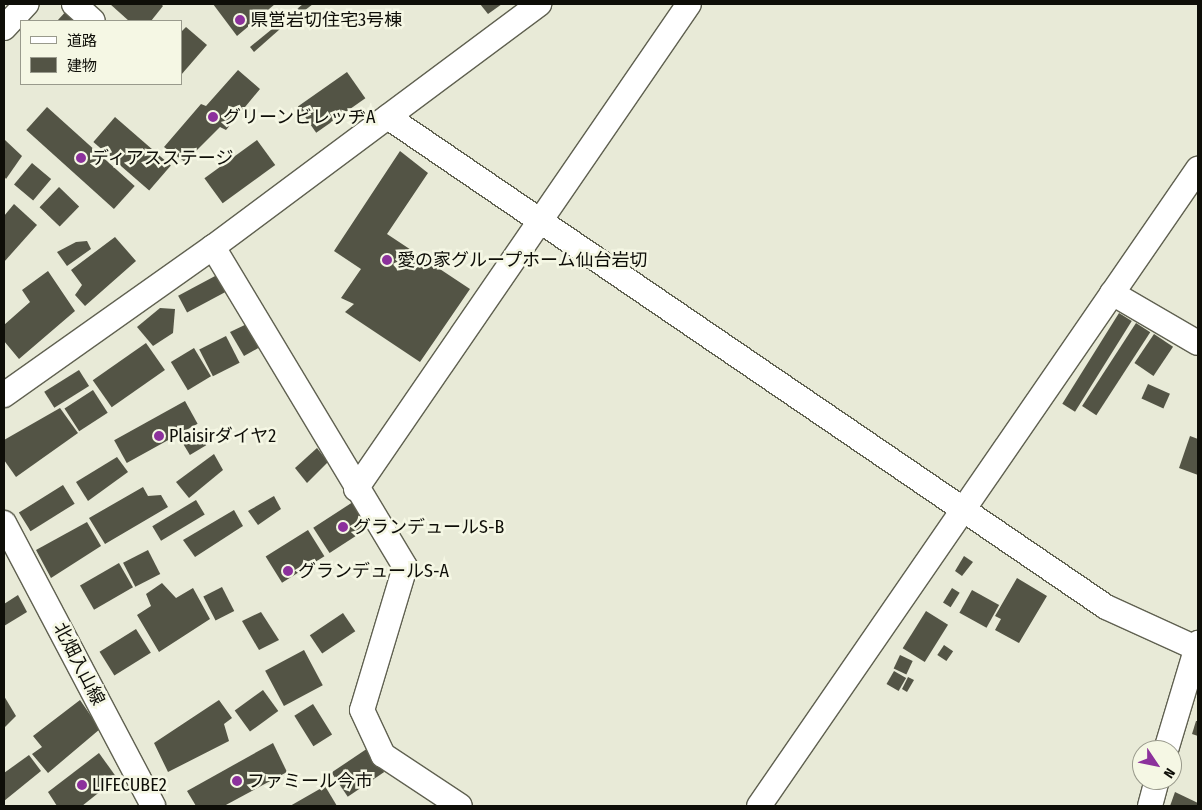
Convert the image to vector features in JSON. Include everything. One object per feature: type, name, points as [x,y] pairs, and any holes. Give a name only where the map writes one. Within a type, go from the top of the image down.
[{"type":"street","points":[[4,28],[26,4]]},
{"type":"street","points":[[74,4],[92,20]]},
{"type":"street","points":[[4,395],[213,247],[539,4]]},
{"type":"street","points":[[356,489],[689,4]]},
{"type":"street","points":[[388,117],[962,511],[1106,607],[1197,646],[1169,740]]},
{"type":"street","points":[[759,806],[1198,169]]},
{"type":"street","points":[[213,247],[356,489],[405,567],[362,710],[384,755],[460,806]]},
{"type":"street","points":[[1112,293],[1198,344]]},
{"type":"street","name":"北畑入山線","points":[[4,523],[153,806]]},
{"type":"street","points":[[1150,806],[1154,790]]},
{"type":"building","points":[[110,4],[161,4],[163,6],[152,20],[128,20]]},
{"type":"building","name":"県営岩切住宅3号棟","points":[[213,4],[275,4],[237,36]]},
{"type":"building","points":[[303,4],[313,4],[283,27],[280,23]]},
{"type":"building","points":[[480,4],[502,4],[488,14]]},
{"type":"building","points":[[69,8],[82,20],[58,20]]},
{"type":"building","points":[[277,25],[280,29],[254,52],[250,47]]},
{"type":"building","points":[[186,27],[207,45],[182,74],[182,31]]},
{"type":"building","name":"グリーンビレッヂA","points":[[238,70],[260,89],[226,130],[220,127],[185,162],[164,147],[201,104],[206,106]]},
{"type":"building","points":[[347,72],[365,98],[316,133],[298,106]]},
{"type":"building","name":"ディアスステージ","points":[[47,107],[135,186],[114,209],[26,130]]},
{"type":"building","points":[[115,117],[171,166],[149,190],[93,142]]},
{"type":"building","points":[[5,140],[22,156],[6,179],[4,176]]},
{"type":"building","points":[[257,140],[275,165],[223,203],[204,178]]},
{"type":"building","name":"愛の家グループホーム仙台岩切","points":[[400,151],[428,173],[387,234],[470,289],[420,362],[345,312],[354,304],[341,298],[361,269],[334,251]]},
{"type":"building","points":[[32,163],[51,179],[33,201],[14,184]]},
{"type":"building","points":[[59,187],[79,206],[60,227],[40,207]]},
{"type":"building","points":[[14,204],[37,225],[4,262],[4,216]]},
{"type":"building","points":[[115,237],[136,261],[85,306],[75,295],[82,285],[71,270]]},
{"type":"building","points":[[87,241],[91,249],[67,266],[57,252],[76,242]]},
{"type":"building","points":[[48,271],[75,311],[19,359],[4,341],[4,325],[30,302],[22,290]]},
{"type":"building","points":[[217,275],[226,292],[187,312],[178,296]]},
{"type":"building","points":[[160,308],[175,309],[173,333],[153,346],[137,327]]},
{"type":"building","points":[[1119,313],[1132,321],[1075,412],[1062,404]]},
{"type":"building","points":[[249,323],[260,347],[244,356],[230,332]]},
{"type":"building","points":[[1136,323],[1150,332],[1096,415],[1082,406]]},
{"type":"building","points":[[1154,334],[1173,347],[1153,376],[1134,363]]},
{"type":"building","points":[[226,336],[240,363],[213,376],[199,350]]},
{"type":"building","points":[[146,343],[165,370],[112,407],[93,380]]},
{"type":"building","points":[[194,348],[211,376],[188,390],[171,362]]},
{"type":"building","points":[[79,370],[89,386],[54,408],[44,392]]},
{"type":"building","points":[[1148,384],[1170,394],[1163,408],[1141,399]]},
{"type":"building","points":[[93,390],[108,413],[79,431],[64,409]]},
{"type":"building","name":"Plaisirダイヤ2","points":[[185,401],[198,424],[127,463],[114,440]]},
{"type":"building","points":[[60,408],[78,433],[16,477],[4,460],[4,440]]},
{"type":"building","points":[[200,435],[206,445],[190,455],[184,445]]},
{"type":"building","points":[[1190,436],[1198,439],[1198,475],[1179,468]]},
{"type":"building","points":[[317,448],[328,462],[307,483],[295,468]]},
{"type":"building","points":[[214,454],[223,470],[189,498],[176,482]]},
{"type":"building","points":[[117,457],[128,472],[88,501],[76,482]]},
{"type":"building","points":[[63,485],[75,504],[31,531],[19,513]]},
{"type":"building","points":[[143,487],[148,496],[161,495],[168,507],[105,544],[89,518]]},
{"type":"building","points":[[274,496],[281,509],[258,525],[248,511]]},
{"type":"building","points":[[196,500],[205,515],[161,541],[152,526]]},
{"type":"building","name":"グランデュールS-B","points":[[356,500],[372,525],[330,553],[313,528]]},
{"type":"building","points":[[234,510],[243,526],[195,557],[183,540]]},
{"type":"building","points":[[87,522],[101,546],[51,578],[36,550]]},
{"type":"building","name":"グランデュールS-A","points":[[308,530],[324,556],[282,583],[266,556]]},
{"type":"building","points":[[148,550],[160,574],[135,587],[123,563]]},
{"type":"building","points":[[964,556],[973,562],[962,576],[955,571]]},
{"type":"building","points":[[119,563],[133,587],[94,610],[80,586]]},
{"type":"building","points":[[1017,578],[1047,596],[1019,643],[995,630],[1001,619],[995,616]]},
{"type":"building","points":[[162,583],[176,598],[193,588],[210,619],[159,652],[137,615],[151,606],[146,594]]},
{"type":"building","points":[[222,587],[234,611],[216,621],[203,597]]},
{"type":"building","points":[[952,588],[960,593],[951,607],[943,602]]},
{"type":"building","points":[[972,590],[999,605],[987,628],[959,613]]},
{"type":"building","points":[[18,595],[27,612],[4,626],[4,604]]},
{"type":"building","points":[[926,611],[948,625],[925,662],[903,648]]},
{"type":"building","points":[[261,612],[279,640],[259,650],[242,621]]},
{"type":"building","points":[[343,613],[355,631],[322,654],[310,635]]},
{"type":"building","points":[[136,629],[151,653],[114,676],[100,652]]},
{"type":"building","points":[[944,645],[953,651],[946,661],[937,655]]},
{"type":"building","points":[[304,650],[323,685],[284,706],[265,671]]},
{"type":"building","points":[[900,655],[913,661],[906,675],[894,669]]},
{"type":"building","points":[[894,671],[906,678],[899,691],[886,684]]},
{"type":"building","points":[[908,677],[914,680],[907,692],[902,689]]},
{"type":"building","points":[[263,690],[278,711],[250,732],[235,711]]},
{"type":"building","points":[[4,696],[16,716],[4,728]]},
{"type":"building","points":[[80,700],[100,729],[48,773],[32,754],[42,747],[33,736]]},
{"type":"building","points":[[219,700],[232,718],[224,724],[229,741],[168,772],[154,743]]},
{"type":"building","points":[[313,704],[332,735],[313,746],[294,716]]},
{"type":"building","points":[[1196,721],[1198,721],[1198,736],[1192,734]]},
{"type":"building","name":"ファミール今市","points":[[273,743],[287,772],[224,806],[196,806],[187,791]]},
{"type":"building","points":[[368,748],[384,772],[348,797],[332,773]]},
{"type":"building","name":"LIFECUBE2","points":[[99,753],[117,778],[82,806],[57,806],[48,792]]},
{"type":"building","points":[[29,755],[41,771],[4,801],[4,773]]},
{"type":"building","points":[[325,786],[337,806],[290,806]]},
{"type":"building","points":[[1175,792],[1198,803],[1198,806],[1170,806]]},
{"type":"place","name":"県営岩切住宅3号棟","points":[[240,20]]},
{"type":"place","name":"グリーンビレッヂA","points":[[213,117]]},
{"type":"place","name":"ディアスステージ","points":[[81,158]]},
{"type":"place","name":"愛の家グループホーム仙台岩切","points":[[387,260]]},
{"type":"place","name":"Plaisirダイヤ2","points":[[159,436]]},
{"type":"place","name":"グランデュールS-B","points":[[343,527]]},
{"type":"place","name":"グランデュールS-A","points":[[288,571]]},
{"type":"place","name":"ファミール今市","points":[[237,781]]},
{"type":"place","name":"LIFECUBE2","points":[[82,785]]}]
